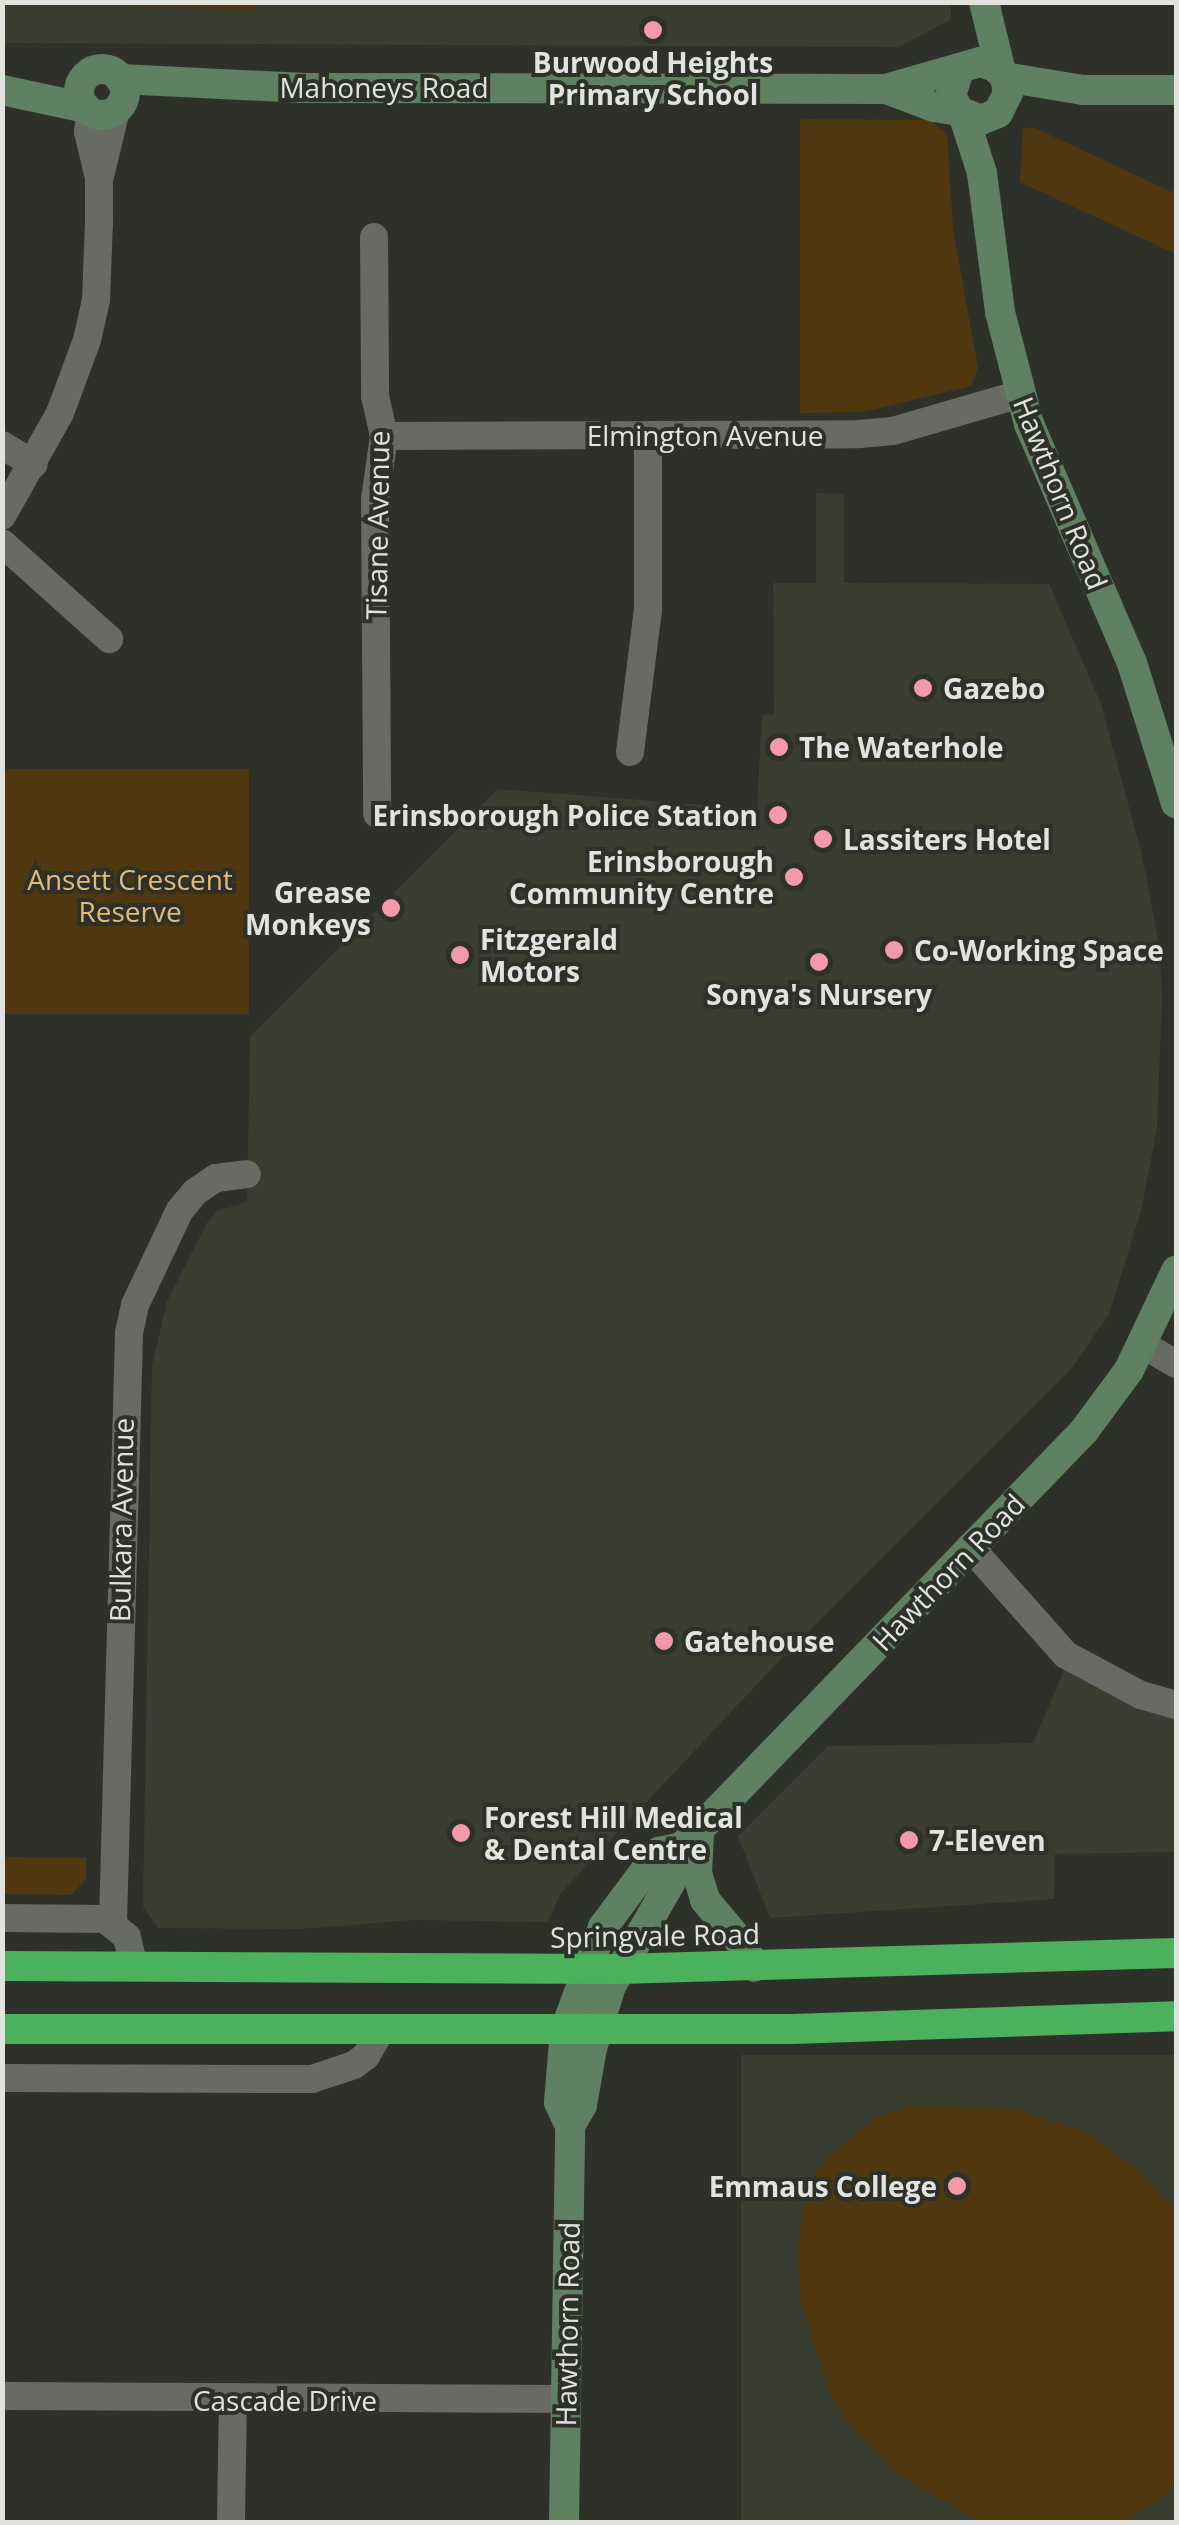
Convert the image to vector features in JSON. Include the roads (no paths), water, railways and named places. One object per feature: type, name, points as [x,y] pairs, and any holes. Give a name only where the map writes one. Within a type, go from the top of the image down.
[{"type":"highway","name":"Springvale Road","points":[[2,1966],[619,1969],[1176,1953]]},
{"type":"highway","points":[[2,2029],[597,2030],[1176,2016]]},
{"type":"main road","points":[[982,2],[951,95],[961,112],[981,120],[1000,111],[1083,90]]},
{"type":"main road","points":[[982,2],[1008,93],[1000,111]]},
{"type":"main road","points":[[962,68],[988,63],[1003,75],[1083,90],[1176,90]]},
{"type":"main road","name":"Mahoneys Road","points":[[2,86],[103,99],[243,87],[886,89],[962,68]]},
{"type":"main road","name":"Mahoneys Road","points":[[886,89],[934,108],[961,112]]},
{"type":"main road","name":"Hawthorn Road","points":[[982,174],[1000,111]]},
{"type":"main road","name":"Hawthorn Road","points":[[961,112],[982,174],[997,292],[1020,394],[1050,479],[1137,676],[1176,803]]},
{"type":"main road","name":"Hawthorn Road","points":[[570,2126],[582,2105],[597,2030],[619,1969],[676,1873],[690,1839],[1084,1431],[1143,1345],[1176,1270]]},
{"type":"main road","points":[[690,1839],[705,1900],[742,1944],[755,1967]]},
{"type":"main road","name":"Hawthorn Road","points":[[564,2522],[570,2126],[559,2102],[565,2030],[584,1969],[604,1927],[659,1852],[690,1839]]},
{"type":"street","points":[[2,516],[34,464],[77,377],[87,340],[96,300],[103,99]]},
{"type":"street","name":"Tisane Avenue","points":[[374,237],[375,396],[384,436],[375,499],[377,814]]},
{"type":"street","name":"Elmington Avenue","points":[[384,436],[876,433],[1020,394]]},
{"type":"street","points":[[630,752],[648,610],[648,436]]},
{"type":"street","points":[[2,445],[34,464]]},
{"type":"street","points":[[2,543],[109,639]]},
{"type":"street","name":"Bulkara Avenue","points":[[112,1922],[129,1333],[135,1305],[180,1210],[194,1192],[216,1178],[247,1174]]},
{"type":"street","points":[[1143,1345],[1176,1364]]},
{"type":"street","points":[[970,1547],[1066,1655],[1141,1695],[1176,1705]]},
{"type":"street","points":[[2,1918],[112,1922],[127,1937],[134,1967]]},
{"type":"street","points":[[2,2078],[312,2079],[354,2065],[366,2056],[380,2030]]},
{"type":"street","name":"Cascade Drive","points":[[2,2396],[567,2399]]},
{"type":"street","points":[[231,2522],[233,2400]]},
{"type":"place","name":"Burwood Heights Primary School","points":[[653,30]]},
{"type":"place","name":"Gazebo","points":[[923,688]]},
{"type":"place","name":"The Waterhole","points":[[779,747]]},
{"type":"place","name":"Erinsborough Police Station","points":[[778,815]]},
{"type":"place","name":"Lassiters Hotel","points":[[823,839]]},
{"type":"place","name":"Erinsborough Community Centre","points":[[794,877]]},
{"type":"place","name":"Grease Monkeys","points":[[391,908]]},
{"type":"place","name":"Co-Working Space","points":[[894,950]]},
{"type":"place","name":"Fitzgerald Motors","points":[[460,955]]},
{"type":"place","name":"Sonya's Nursery","points":[[819,962]]},
{"type":"place","name":"Gatehouse","points":[[664,1641]]},
{"type":"place","name":"Forest Hill Medical & Dental Centre","points":[[461,1833]]},
{"type":"place","name":"7-Eleven","points":[[909,1840]]},
{"type":"place","name":"Emmaus College","points":[[957,2186]]},
{"type":"park label","name":"Ansett Crescent Reserve","points":[[130,895]]}]
